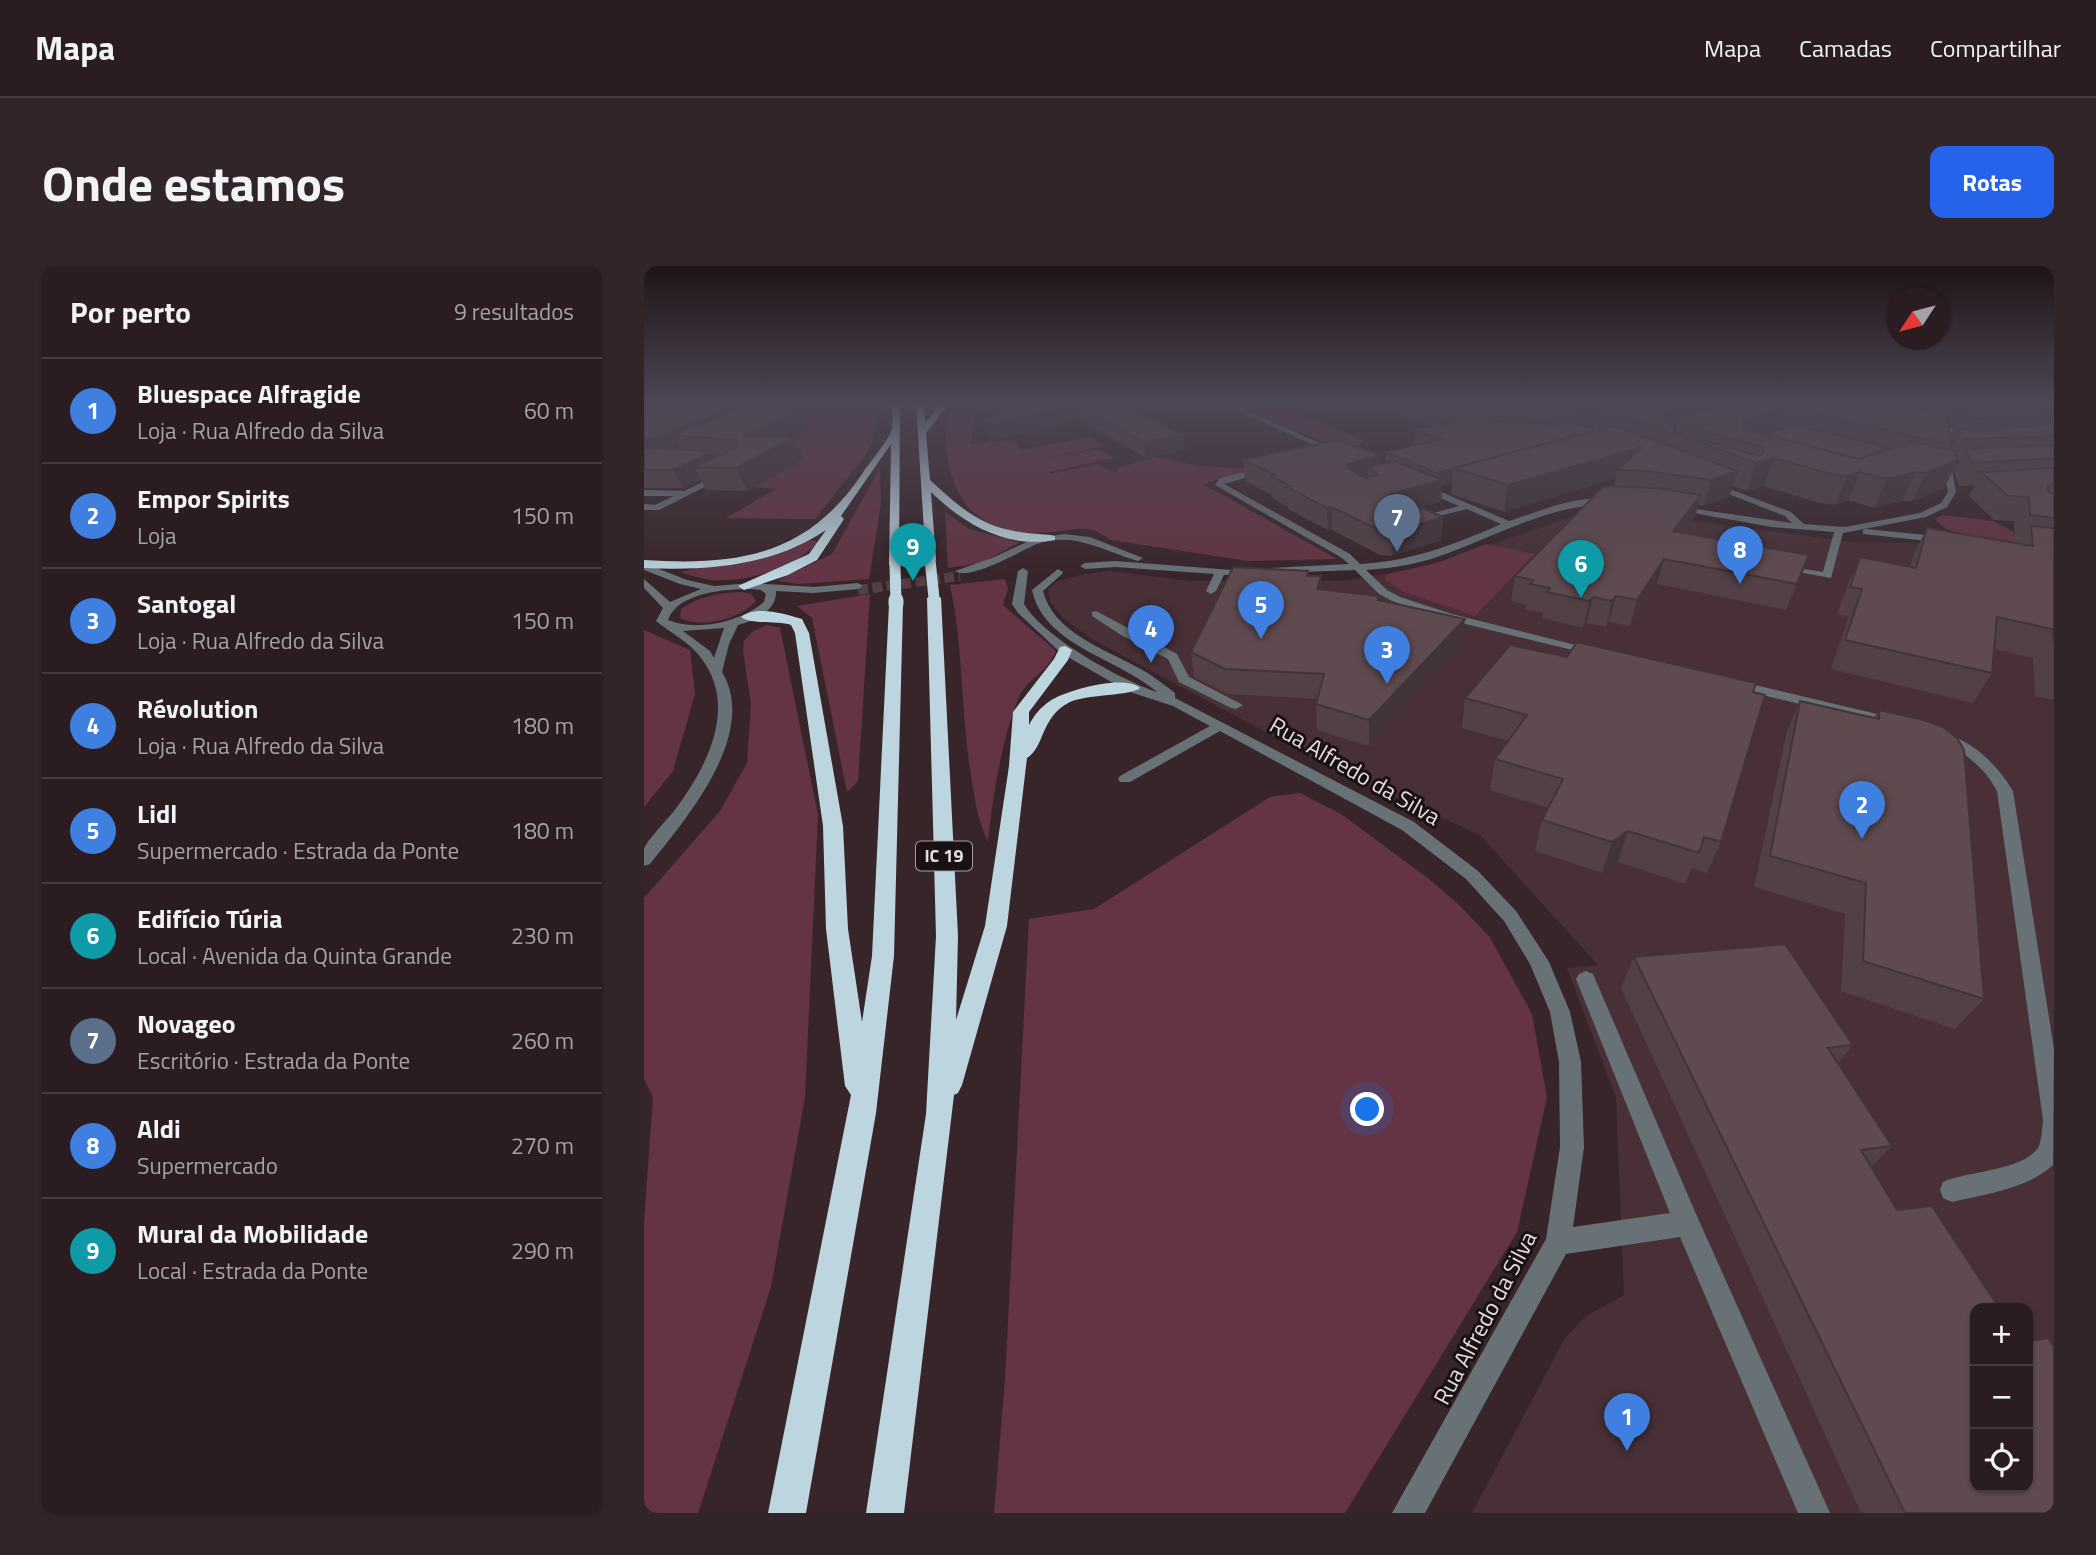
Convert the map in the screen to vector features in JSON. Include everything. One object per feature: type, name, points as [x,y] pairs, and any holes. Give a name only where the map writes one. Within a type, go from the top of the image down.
[{"type":"highway","points":[[644,565],[702,565],[774,550],[809,536],[825,526],[842,507],[875,460]]},
{"type":"highway","points":[[787,1513],[862,1113],[883,956],[896,604],[897,460]]},
{"type":"highway","name":"IC 19","points":[[885,1513],[940,1114],[947,936],[934,598],[923,460]]},
{"type":"highway","points":[[925,481],[967,520],[1017,538],[1051,538]]},
{"type":"highway","points":[[744,586],[784,572],[813,557],[839,520],[842,507]]},
{"type":"highway","points":[[747,617],[788,618],[797,622],[802,633],[833,825],[837,929],[862,1113]]},
{"type":"highway","points":[[940,1114],[996,926],[1018,765],[1021,712],[1061,660],[1065,650]]},
{"type":"highway","points":[[1018,765],[1042,716],[1054,705],[1084,692],[1132,688]]},
{"type":"street","points":[[1842,530],[1923,515],[1944,505],[1957,491],[1949,460]]},
{"type":"street","points":[[1276,467],[1223,480],[1219,485],[1346,555],[1383,592],[1428,611],[1609,655]]},
{"type":"street","points":[[1937,471],[1950,469]]},
{"type":"street","points":[[644,507],[656,508],[733,471]]},
{"type":"street","points":[[1700,479],[1788,514],[1880,523]]},
{"type":"street","points":[[1410,482],[1509,524]]},
{"type":"street","points":[[1434,492],[1446,489]]},
{"type":"street","points":[[644,493],[685,494]]},
{"type":"street","points":[[1165,566],[1087,539],[1051,538],[1023,545],[996,561],[960,574],[1013,568],[1058,572],[1085,566],[1115,564],[1165,566],[1220,573],[1396,565],[1428,558],[1509,524],[1563,506],[1592,501],[1620,502]]},
{"type":"street","points":[[1717,516],[1733,516],[1749,511],[1755,502]]},
{"type":"street","points":[[1422,519],[1468,506]]},
{"type":"street","points":[[1663,508],[1802,527],[1956,539],[1932,526],[1923,515]]},
{"type":"street","points":[[1788,514],[1802,527]]},
{"type":"street","points":[[1712,526],[1717,516]]},
{"type":"street","points":[[1792,570],[1827,576],[1842,530]]},
{"type":"street","points":[[1085,566],[1100,556],[1101,545]]},
{"type":"street","points":[[1013,568],[1009,557],[1014,551]]},
{"type":"street","points":[[644,565],[684,582],[713,589]]},
{"type":"street","name":"Rua Alfredo da Silva","points":[[1013,568],[1018,604],[1050,639],[1065,650],[1132,688],[1178,703],[1221,725],[1408,826],[1472,875],[1510,916],[1539,962],[1560,1012],[1570,1062],[1572,1147],[1558,1242],[1408,1513]]},
{"type":"street","name":"Rua Alfredo da Silva","points":[[1058,572],[1041,584],[1037,596],[1045,611],[1061,628],[1066,641],[1065,650]]},
{"type":"street","points":[[1211,591],[1220,573]]},
{"type":"street","points":[[644,582],[669,607]]},
{"type":"street","points":[[644,860],[673,826],[711,765],[726,723],[724,689],[718,669],[702,648],[668,626],[662,621],[662,614],[669,607],[713,589],[744,586],[812,590],[858,588],[790,602],[747,617],[696,629],[668,626]]},
{"type":"street","points":[[718,669],[723,644],[747,617],[772,599],[772,593],[766,589]]},
{"type":"street","points":[[1096,614],[1124,649],[1173,657],[1181,675],[1190,683],[1236,705]]},
{"type":"street","name":"Rua Alfredo da Silva","points":[[1061,628],[1124,649],[1148,678],[1178,703]]},
{"type":"street","points":[[1714,679],[1917,728],[1976,755],[1992,770],[2005,791],[2054,1120],[2053,1140],[2044,1158],[2027,1170],[1952,1190]]},
{"type":"street","points":[[1125,779],[1221,725]]},
{"type":"street","points":[[1586,979],[1687,1223],[1814,1513]]},
{"type":"street","points":[[1558,1242],[1687,1223]]},
{"type":"shaded area","points":[[802,460],[861,460],[815,519],[726,518],[776,489],[754,487]]},
{"type":"shaded area","points":[[948,460],[1104,460],[1049,472],[1050,474],[1098,464],[1115,473],[1118,468],[1144,460],[1255,469],[1203,484],[1337,559],[1248,561],[1111,540],[1089,529],[1019,532],[989,523],[976,514],[956,488]]},
{"type":"shaded area","points":[[880,468],[881,502],[869,579],[800,584],[776,581],[832,554]]},
{"type":"shaded area","points":[[1598,508],[1851,542],[1922,543],[2054,555],[2054,1513],[1472,1513],[1565,1338],[1586,1316],[1624,1295],[1616,1098],[1567,968],[1598,965],[1480,835],[1339,771],[1092,639],[1064,619],[1050,602],[1048,589],[1058,581],[1110,571],[1190,581],[1342,581],[1428,566]]},
{"type":"shaded area","points":[[945,512],[969,529],[1020,542],[981,563],[948,568]]},
{"type":"shaded area","points":[[1943,515],[1993,521],[2020,535],[2033,547],[1966,536],[1942,526],[1935,519]]},
{"type":"shaded area","points":[[810,540],[819,542],[796,560],[755,576],[712,580],[680,572],[761,556]]},
{"type":"shaded area","points":[[1486,544],[1534,554],[1475,616],[1401,591],[1384,578],[1389,574],[1440,562]]},
{"type":"shaded area","points":[[1005,579],[1008,589],[1003,605],[1056,651],[1048,664],[1027,685],[1013,713],[999,769],[988,842],[979,815],[970,769],[950,585]]},
{"type":"shaded area","points":[[718,594],[751,594],[756,601],[741,613],[698,623],[680,618],[681,609],[695,601]]},
{"type":"shaded area","points":[[870,594],[858,781],[847,792],[812,618],[797,606]]},
{"type":"shaded area","points":[[767,625],[780,628],[818,815],[805,1097],[771,1287],[698,1513],[644,1513],[644,1223],[653,1097],[644,1079],[644,898],[720,811],[747,763],[751,705],[744,641],[752,632]]},
{"type":"shaded area","points":[[644,630],[690,650],[695,694],[673,771],[644,807]]},
{"type":"shaded area","points":[[1300,793],[1341,814],[1457,903],[1489,936],[1532,1014],[1547,1097],[1517,1232],[1345,1513],[994,1513],[1005,1380],[1029,919],[1094,909],[1270,797]]},
{"type":"building","points":[[644,460],[695,460],[673,470],[644,470]]},
{"type":"building","points":[[709,460],[751,460],[736,468],[694,467]]},
{"type":"building","points":[[1243,460],[1362,460],[1347,465],[1366,478],[1377,475],[1368,467],[1395,461],[1443,480],[1390,494],[1443,517],[1393,532],[1381,531],[1287,487],[1290,486],[1271,476],[1275,475]]},
{"type":"building","points":[[1406,460],[1484,460],[1436,473]]},
{"type":"building","points":[[1483,460],[1595,460],[1508,485],[1453,468]]},
{"type":"building","points":[[1628,460],[1708,460],[1738,471],[1711,480],[1647,471],[1617,470]]},
{"type":"building","points":[[1782,460],[1958,460],[1926,473],[1916,472],[1887,479],[1860,472],[1847,476]]},
{"type":"building","points":[[1970,460],[2018,460],[1971,463]]},
{"type":"building","points":[[2054,468],[2054,484],[2048,486],[2049,493],[2054,493],[2054,518],[2030,515],[2029,497],[2008,496],[1981,472]]},
{"type":"building","points":[[1604,486],[1656,488],[1701,495],[1673,531],[1809,555],[1797,584],[1664,559],[1637,600],[1616,596],[1612,601],[1593,597],[1589,601],[1547,592],[1550,588],[1530,584],[1533,580],[1515,576]]},
{"type":"building","points":[[2031,526],[2054,528],[2054,643],[2052,629],[1997,617],[1992,673],[1845,640],[1862,589],[1850,587],[1860,557],[1916,568],[1927,528],[2033,546]]},
{"type":"building","points":[[1233,567],[1308,571],[1307,576],[1321,576],[1317,589],[1378,596],[1378,600],[1465,619],[1369,720],[1316,704],[1324,674],[1225,669],[1191,652]]},
{"type":"building","points":[[1577,642],[1756,683],[1753,692],[1765,695],[1721,842],[1704,837],[1699,853],[1628,831],[1612,842],[1542,820],[1563,779],[1495,759],[1527,715],[1465,698],[1510,645],[1567,657]]},
{"type":"building","points":[[1800,701],[1879,719],[1879,710],[1924,720],[1943,727],[1957,738],[1964,750],[1984,999],[1863,961],[1866,883],[1770,856]]},
{"type":"building","points":[[1785,944],[1853,1045],[1828,1048],[1892,1146],[1861,1150],[1897,1210],[1932,1206],[1996,1303],[1970,1303],[1970,1492],[2033,1492],[2033,1340],[2048,1338],[2054,1347],[2054,1513],[1905,1513],[1634,957]]},
{"type":"tunnel","points":[[858,590],[960,576]]},
{"type":"place","name":"Novageo","points":[[1397,552]]},
{"type":"place","name":"Mural da Mobilidade","points":[[913,581]]},
{"type":"place","name":"Aldi","points":[[1740,584]]},
{"type":"place","name":"Edifício Túria","points":[[1581,598]]},
{"type":"place","name":"Lidl","points":[[1261,639]]},
{"type":"place","name":"Révolution","points":[[1151,663]]},
{"type":"place","name":"Santogal","points":[[1387,684]]},
{"type":"place","name":"Empor Spirits","points":[[1862,839]]},
{"type":"place","name":"Bluespace Alfragide","points":[[1627,1451]]}]
